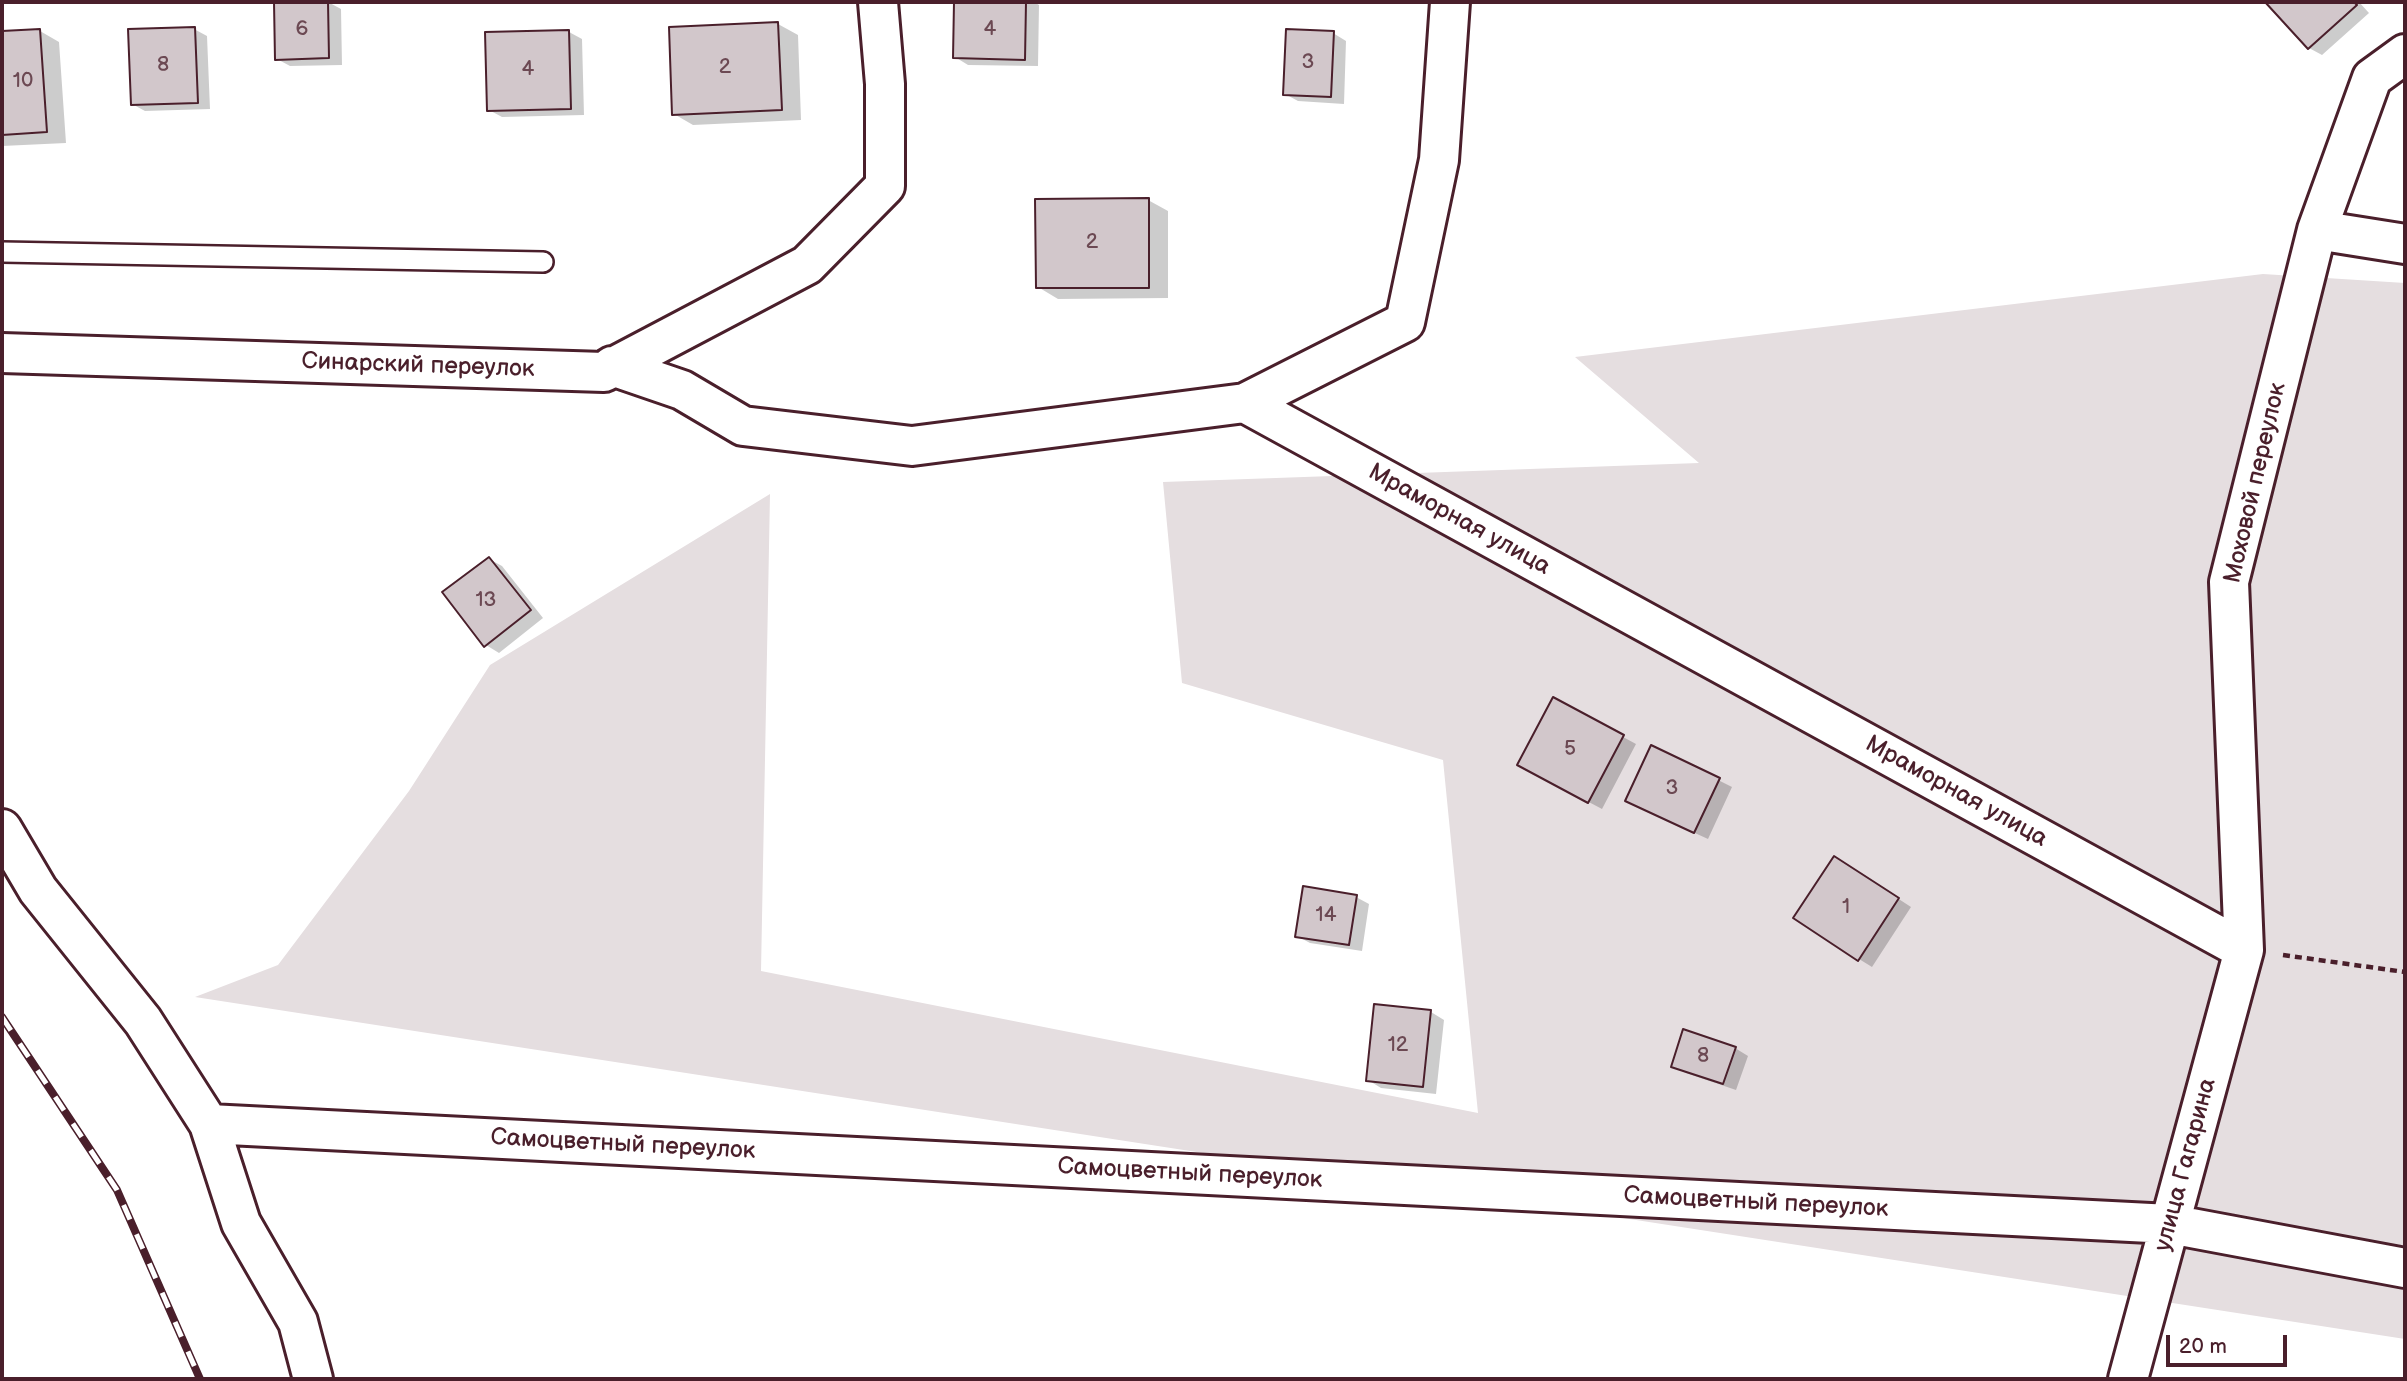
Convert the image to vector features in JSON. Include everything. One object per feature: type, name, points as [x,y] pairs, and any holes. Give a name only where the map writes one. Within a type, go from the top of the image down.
[{"type":"street","name":"Синарский переулок","points":[[2,353],[604,372],[807,265],[885,186],[885,85],[878,2]]},
{"type":"street","points":[[612,366],[682,390],[743,426],[912,446],[1245,403],[1405,322],[1439,160],[1450,2]]},
{"type":"street","name":"Моховой переулок","points":[[2244,950],[2230,582],[2317,230],[2372,78],[2405,54]]},
{"type":"street","points":[[2317,230],[2405,244]]},
{"type":"street","name":"Мраморная улица","points":[[1245,403],[2244,950]]},
{"type":"street","points":[[2,830],[38,890],[143,1021],[209,1124],[241,1223],[298,1322],[313,1379]]},
{"type":"street","name":"улица Гагарина","points":[[2128,1379],[2244,950]]},
{"type":"street","name":"Самоцветный переулок","points":[[209,1124],[2171,1224],[2405,1268]]},
{"type":"lane","points":[[2,252],[543,262]]},
{"type":"path","points":[[2244,950],[2405,972]]},
{"type":"shaded area","points":[[2263,274],[2405,283],[2405,1339],[195,997],[278,965],[409,791],[490,665],[770,494],[761,971],[1478,1113],[1443,760],[1182,683],[1163,482],[1699,463],[1575,357]]},
{"type":"building","points":[[274,2],[328,2],[329,58],[275,60]]},
{"type":"building","points":[[954,2],[1026,2],[1025,60],[953,58]]},
{"type":"building","points":[[2265,2],[2354,2],[2357,5],[2308,49]]},
{"type":"building","points":[[778,22],[782,110],[672,115],[669,27]]},
{"type":"building","points":[[195,27],[198,103],[131,105],[128,29]]},
{"type":"building","points":[[40,29],[47,132],[2,135],[2,31]]},
{"type":"building","points":[[1286,29],[1334,31],[1331,97],[1283,95]]},
{"type":"building","points":[[569,30],[571,109],[487,111],[485,32]]},
{"type":"building","points":[[1149,198],[1149,288],[1036,288],[1035,199]]},
{"type":"building","points":[[489,557],[531,610],[484,647],[442,592]]},
{"type":"building","points":[[1553,697],[1624,735],[1588,803],[1517,765]]},
{"type":"building","points":[[1651,745],[1720,778],[1694,833],[1625,801]]},
{"type":"building","points":[[1834,856],[1899,898],[1858,961],[1793,918]]},
{"type":"building","points":[[1303,886],[1357,895],[1349,945],[1295,937]]},
{"type":"building","points":[[1374,1004],[1431,1010],[1423,1087],[1366,1081]]},
{"type":"building","points":[[1683,1029],[1736,1047],[1723,1084],[1671,1067]]},
{"type":"railway","points":[[2,1017],[117,1190],[200,1379]]}]
